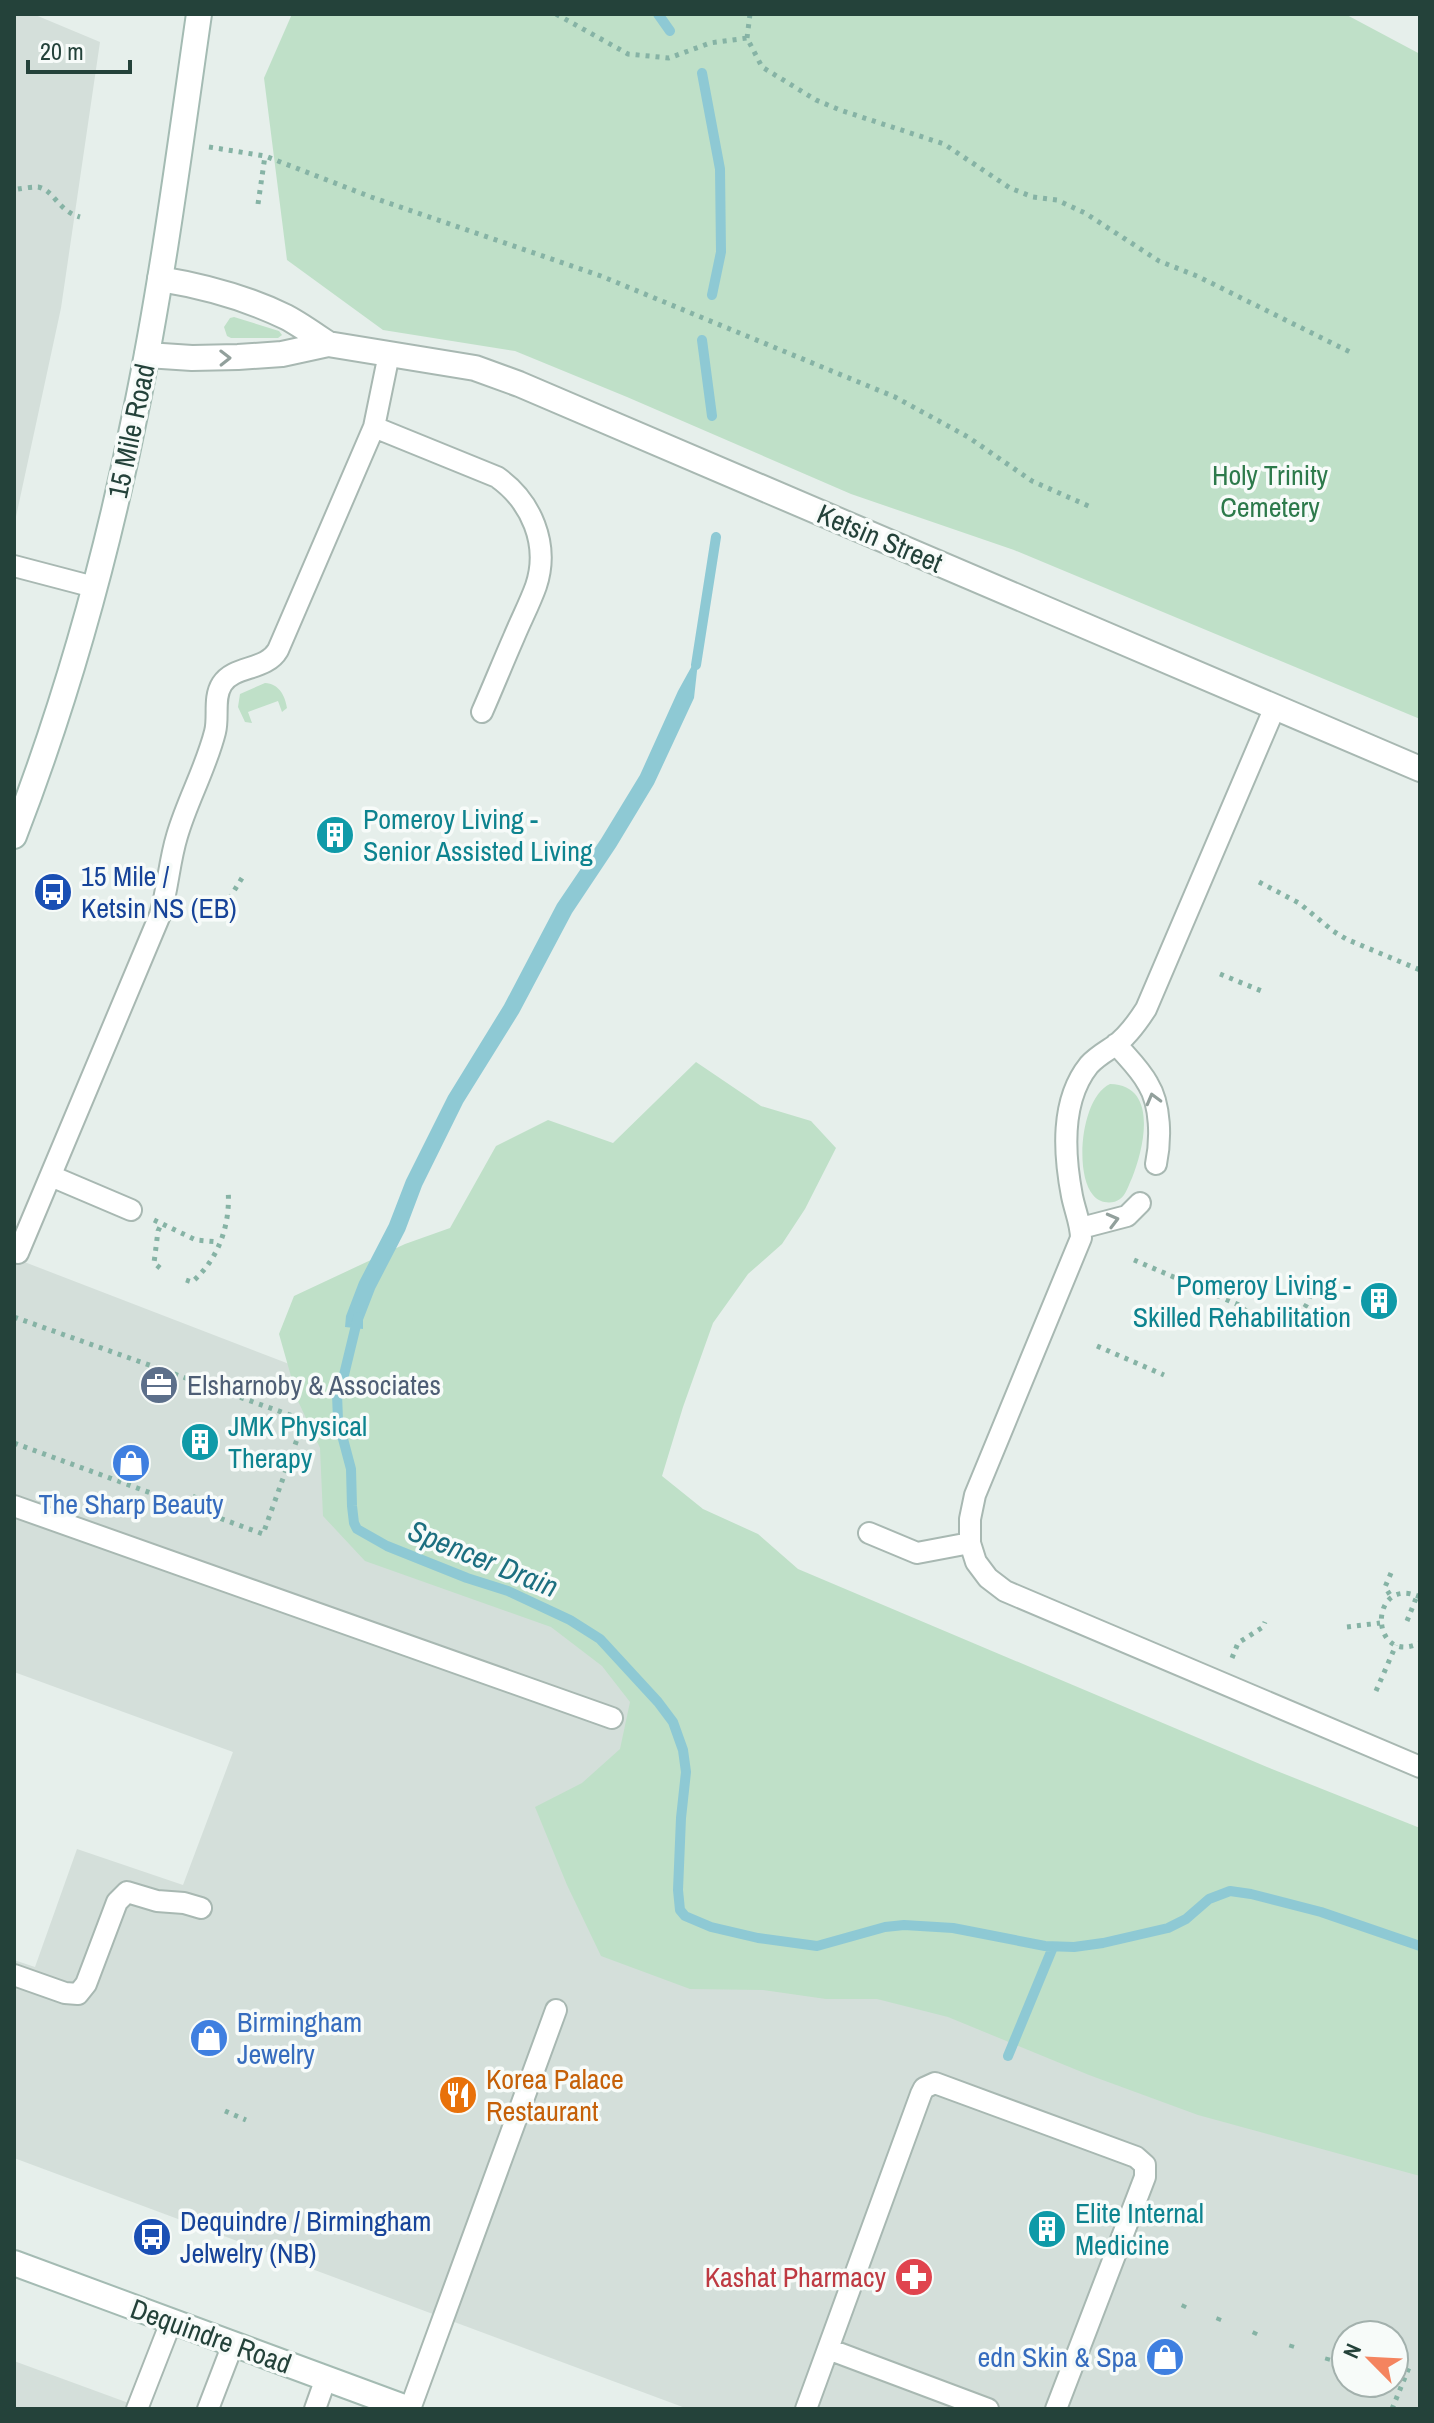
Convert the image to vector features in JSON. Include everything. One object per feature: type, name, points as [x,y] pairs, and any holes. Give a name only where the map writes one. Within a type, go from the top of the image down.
[{"type":"street","name":"15 Mile Road","points":[[14,836],[75,657],[122,476],[160,279],[199,14]]},
{"type":"street","name":"Ketsin Street","points":[[160,279],[204,287],[248,301],[287,318],[328,344]]},
{"type":"street","name":"Ketsin Street","points":[[147,355],[238,357],[282,354],[328,344],[475,368],[519,384],[1420,769]]},
{"type":"street","name":"Dequindre Road","points":[[14,2263],[410,2409]]},
{"type":"lane","points":[[18,1253],[160,915],[175,841],[215,731],[221,685],[231,676],[269,661],[278,650],[374,427],[389,354]]},
{"type":"lane","points":[[374,427],[497,477],[525,503],[534,520],[539,548],[537,583],[482,712]]},
{"type":"lane","points":[[14,566],[94,587]]},
{"type":"lane","points":[[1275,707],[1146,1009],[1116,1044],[1089,1065],[1078,1084],[1066,1135],[1072,1195],[1081,1228],[1079,1247],[975,1495],[970,1519],[970,1543],[976,1562],[988,1578],[1005,1591],[1420,1767]]},
{"type":"lane","points":[[1116,1044],[1149,1085],[1155,1102],[1159,1141],[1156,1164]]},
{"type":"lane","points":[[51,1176],[131,1210]]},
{"type":"lane","points":[[1081,1228],[1127,1216],[1140,1203]]},
{"type":"lane","points":[[14,1506],[612,1718]]},
{"type":"lane","points":[[869,1533],[917,1553],[970,1543]]},
{"type":"lane","points":[[14,1975],[65,1993],[78,1994],[86,1984],[117,1902],[127,1892],[157,1901],[201,1908]]},
{"type":"lane","points":[[410,2409],[556,2010]]},
{"type":"lane","points":[[806,2409],[924,2088],[929,2084],[941,2084],[1136,2157],[1145,2165],[1145,2177],[1056,2409]]},
{"type":"lane","points":[[137,2409],[171,2322]]},
{"type":"lane","points":[[208,2409],[233,2344]]},
{"type":"lane","points":[[828,2349],[988,2409]]},
{"type":"lane","points":[[315,2409],[326,2378]]},
{"type":"path","points":[[556,14],[628,54],[669,58],[710,43],[747,38]]},
{"type":"path","points":[[750,14],[747,38],[762,67],[816,100],[944,144],[1010,188],[1033,197],[1057,200],[1085,213],[1159,261],[1197,276],[1354,354]]},
{"type":"path","points":[[180,143],[265,156],[371,197],[601,276],[895,397],[968,437],[1032,481],[1093,508]]},
{"type":"path","points":[[258,204],[265,156]]},
{"type":"path","points":[[18,189],[36,187],[45,190],[65,211],[80,217]]},
{"type":"path","points":[[224,907],[242,878]]},
{"type":"path","points":[[1259,882],[1299,903],[1346,939],[1420,970]]},
{"type":"path","points":[[1220,974],[1264,992]]},
{"type":"path","points":[[186,1280],[192,1282],[198,1277],[220,1242],[229,1217],[228,1189]]},
{"type":"path","points":[[131,1210],[196,1240],[220,1242]]},
{"type":"path","points":[[160,1268],[154,1263],[162,1223]]},
{"type":"path","points":[[1134,1260],[1239,1305],[1249,1314],[1271,1323],[1282,1322],[1302,1312],[1311,1294],[1310,1288],[1300,1282]]},
{"type":"path","points":[[14,1317],[304,1420],[263,1534],[14,1443]]},
{"type":"path","points":[[1097,1346],[1164,1375]]},
{"type":"path","points":[[191,1508],[196,1495]]},
{"type":"path","points":[[218,1518],[222,1504]]},
{"type":"path","points":[[1391,1573],[1385,1587],[1392,1598]]},
{"type":"path","points":[[1407,1621],[1418,1596],[1404,1594],[1392,1598],[1382,1609],[1380,1623],[1383,1634],[1396,1645],[1412,1647],[1420,1643]]},
{"type":"path","points":[[1230,1662],[1238,1643],[1263,1627],[1265,1622]]},
{"type":"path","points":[[1347,1627],[1380,1623]]},
{"type":"path","points":[[1376,1691],[1396,1645]]},
{"type":"path","points":[[225,2111],[246,2120]]},
{"type":"shaded area","points":[[14,14],[33,14],[100,42],[61,308],[14,526]]},
{"type":"shaded area","points":[[14,1258],[736,1542],[1420,2164],[1420,2409],[688,2409],[14,2158],[14,1960],[35,1967],[77,1849],[183,1885],[233,1752],[14,1672]]},
{"type":"shaded area","points":[[14,2361],[145,2409],[14,2409]]},
{"type":"green space","name":"Holy Trinity Cemetery","points":[[292,14],[1345,14],[1420,54],[1420,719],[1014,550],[851,494],[515,351],[383,330],[287,260],[264,78]]},
{"type":"green space","points":[[234,317],[279,331],[282,335],[278,338],[231,338],[224,327]]},
{"type":"green space","points":[[265,683],[280,691],[287,708],[282,712],[278,701],[248,712],[252,723],[245,722],[238,707],[240,694]]},
{"type":"green space","points":[[696,1062],[761,1106],[811,1121],[836,1148],[805,1209],[782,1244],[748,1274],[713,1323],[662,1476],[703,1509],[758,1534],[798,1569],[1267,1767],[1420,1828],[1420,2176],[1198,2115],[1089,2075],[948,2017],[877,1999],[826,1999],[763,1990],[690,1989],[601,1956],[535,1807],[582,1783],[620,1749],[630,1702],[602,1666],[551,1627],[365,1561],[323,1516],[320,1448],[298,1401],[279,1334],[294,1296],[405,1244],[450,1228],[496,1146],[548,1120],[613,1143]]},
{"type":"green space","points":[[1110,1084],[1126,1087],[1136,1095],[1144,1120],[1141,1151],[1132,1178],[1122,1197],[1110,1202],[1093,1195],[1087,1184],[1082,1154],[1092,1104]]},
{"type":"water","points":[[699,653],[694,698],[654,784],[572,913],[519,1013],[463,1103],[375,1289],[363,1320],[363,1329],[345,1327],[359,1282],[448,1096],[504,1005],[557,904],[640,775]]},
{"type":"waterway","name":"Spencer Drain","points":[[658,14],[670,31]]},
{"type":"waterway","name":"Spencer Drain","points":[[702,73],[720,169],[721,252],[712,295]]},
{"type":"waterway","name":"Spencer Drain","points":[[702,340],[712,416]]},
{"type":"waterway","name":"Spencer Drain","points":[[696,665],[716,537]]},
{"type":"waterway","name":"Spencer Drain","points":[[358,1317],[337,1394],[338,1420],[351,1469],[352,1506],[357,1529],[387,1546],[508,1591],[570,1620],[600,1639],[658,1702],[673,1722],[683,1750],[686,1772],[678,1890],[680,1910],[685,1916],[711,1927],[758,1938],[817,1946],[885,1927],[904,1925],[953,1928],[1045,1946],[1074,1947],[1168,1928],[1186,1919],[1209,1899],[1230,1891],[1321,1912],[1420,1946]]},
{"type":"waterway","points":[[1008,2056],[1053,1947]]},
{"type":"place","name":"Pomeroy Living - Senior Assisted Living","points":[[335,835]]},
{"type":"place","name":"15 Mile / Ketsin NS (EB)","points":[[53,892]]},
{"type":"place","name":"Pomeroy Living - Skilled Rehabilitation","points":[[1379,1301]]},
{"type":"place","name":"Elsharnoby & Associates","points":[[159,1385]]},
{"type":"place","name":"JMK Physical Therapy","points":[[200,1442]]},
{"type":"place","name":"The Sharp Beauty","points":[[131,1463]]},
{"type":"place","name":"Birmingham Jewelry","points":[[209,2038]]},
{"type":"place","name":"Korea Palace Restaurant","points":[[458,2095]]},
{"type":"place","name":"Elite Internal Medicine","points":[[1047,2229]]},
{"type":"place","name":"Dequindre / Birmingham Jelwelry (NB)","points":[[152,2237]]},
{"type":"place","name":"Kashat Pharmacy","points":[[914,2277]]},
{"type":"place","name":"edn Skin & Spa","points":[[1165,2357]]}]
